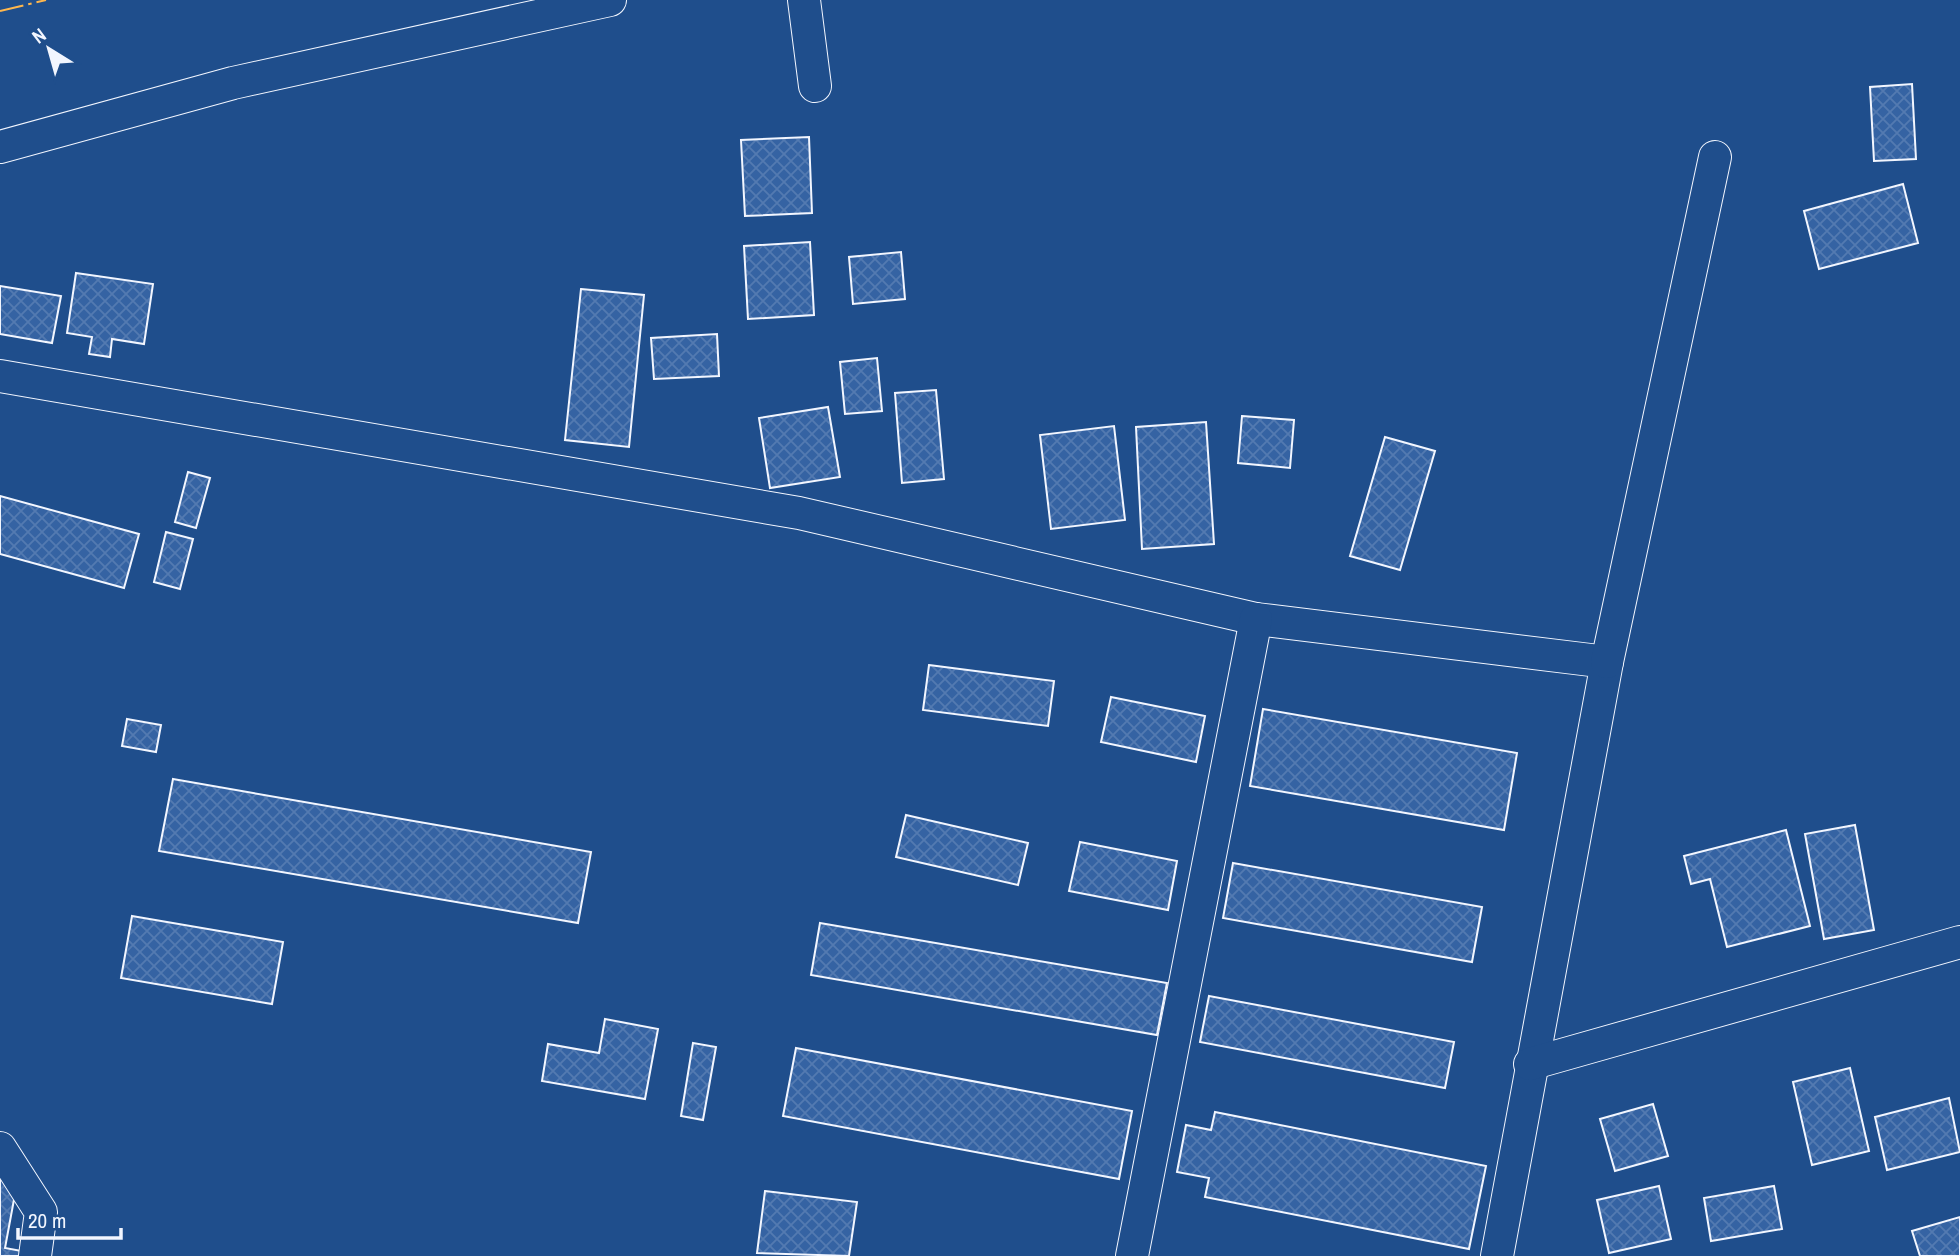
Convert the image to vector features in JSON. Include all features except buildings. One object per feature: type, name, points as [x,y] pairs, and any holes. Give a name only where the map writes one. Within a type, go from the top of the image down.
[{"type":"street","points":[[0,147],[233,83],[610,0]]},
{"type":"street","points":[[804,0],[815,86]]},
{"type":"street","points":[[1497,1256],[1530,1064],[1607,662],[1715,157]]},
{"type":"street","points":[[0,376],[799,513],[1256,619],[1607,662]]},
{"type":"street","points":[[1132,1256],[1256,619]]},
{"type":"street","points":[[1530,1064],[1960,943]]},
{"type":"street","points":[[0,1147],[41,1212],[35,1256]]},
{"type":"power","points":[[0,11],[46,0]]}]
